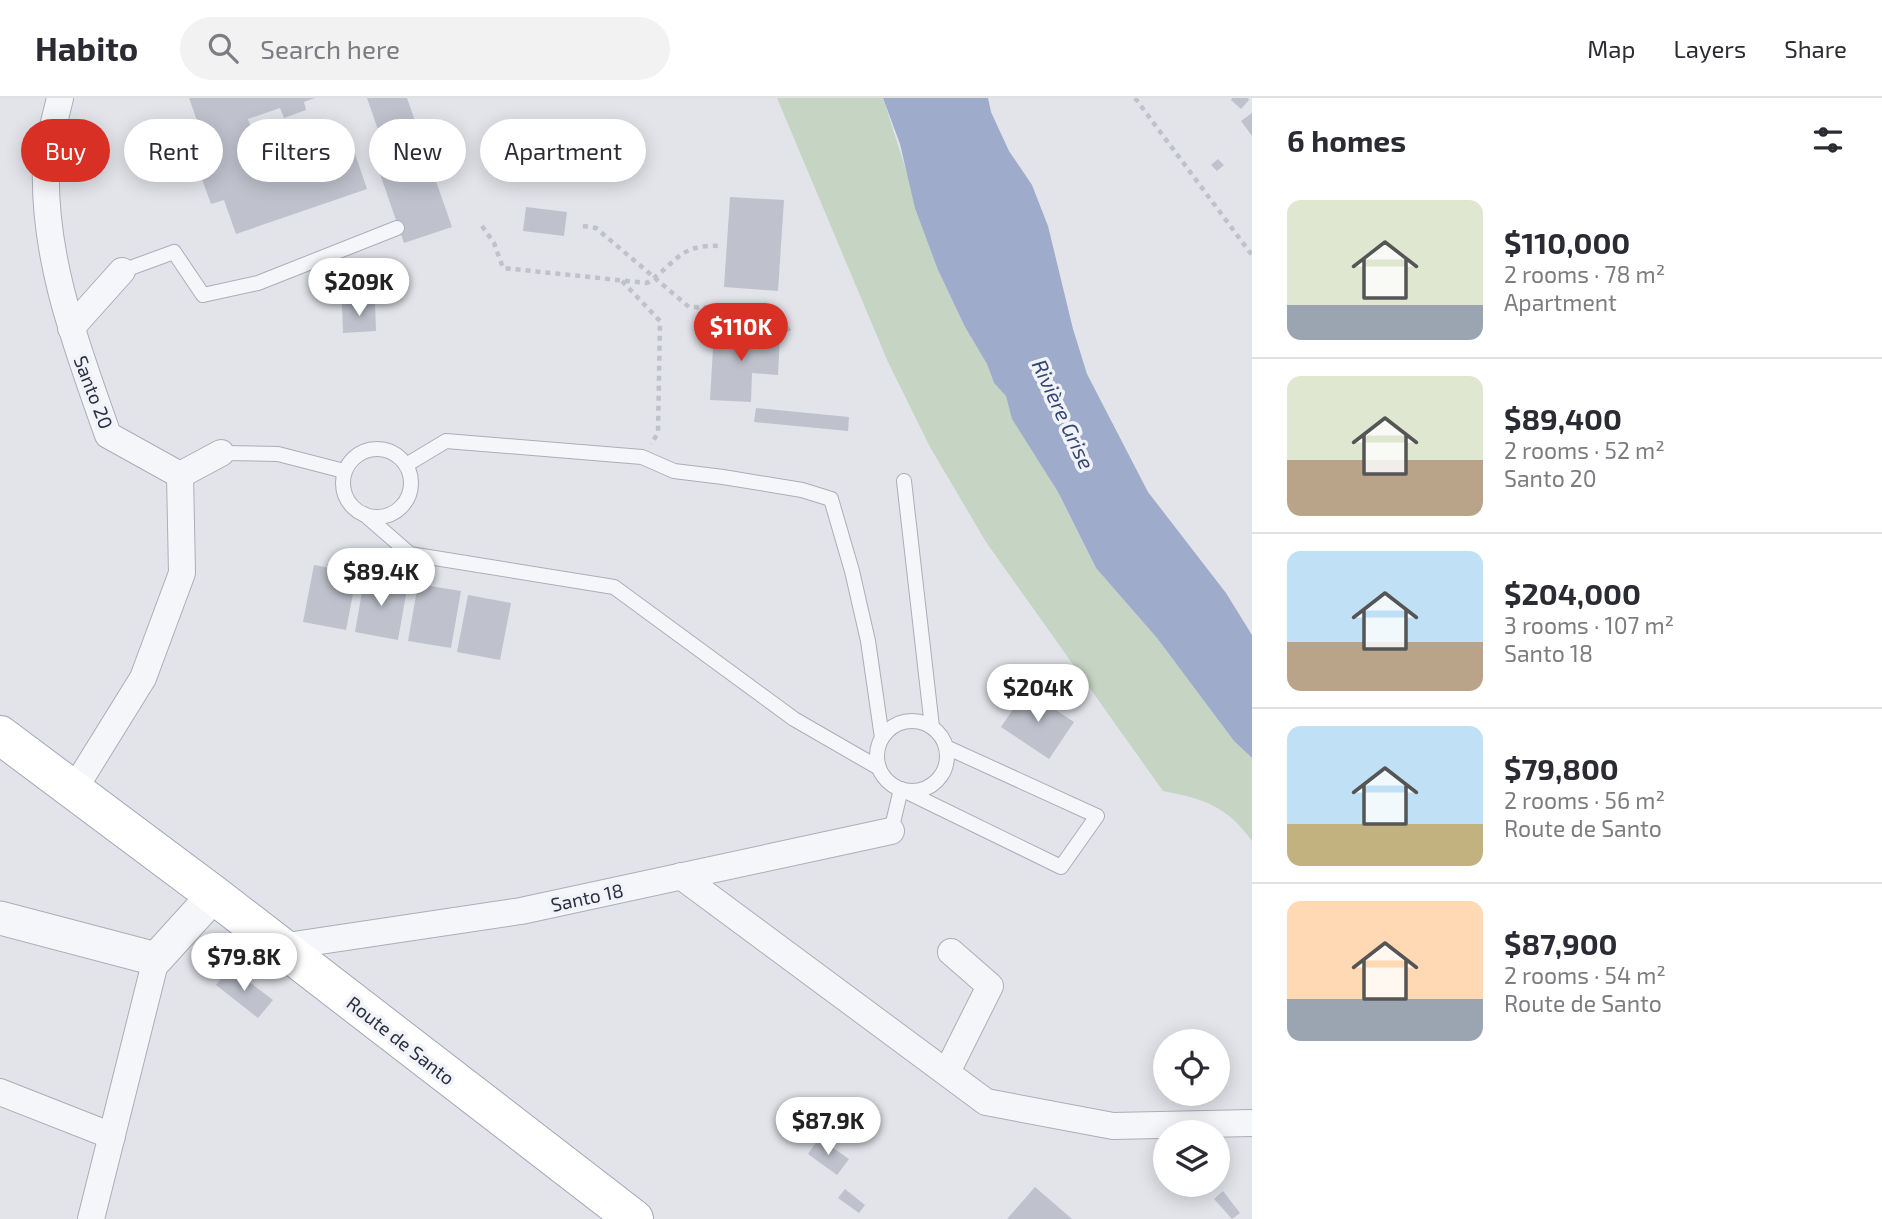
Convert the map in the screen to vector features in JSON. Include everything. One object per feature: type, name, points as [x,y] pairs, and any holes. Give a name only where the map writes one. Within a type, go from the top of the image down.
[{"type":"main road","name":"Route de Santo","points":[[0,735],[214,895],[634,1219]]},
{"type":"street","name":"Santo 20","points":[[60,98],[46,164],[52,255],[71,328],[108,435],[180,475]]},
{"type":"street","points":[[71,328],[122,271]]},
{"type":"street","points":[[73,791],[143,678],[182,573],[180,475],[221,453]]},
{"type":"street","name":"Santo 18","points":[[280,947],[521,911],[891,831]]},
{"type":"street","points":[[681,876],[986,1102],[1113,1126],[1252,1123]]},
{"type":"street","points":[[92,1219],[156,959],[214,895]]},
{"type":"street","points":[[0,918],[156,959]]},
{"type":"street","points":[[947,1072],[990,986],[951,952]]},
{"type":"street","points":[[0,1092],[112,1136]]},
{"type":"lane","points":[[122,271],[174,251],[203,295],[258,283],[397,228]]},
{"type":"lane","points":[[406,465],[446,441],[642,457],[674,471],[802,490],[831,499],[868,641],[882,738]]},
{"type":"lane","points":[[364,514],[378,517],[389,514],[407,499],[411,488],[410,475],[406,465],[393,453],[381,449],[366,450],[356,455],[344,471],[342,482],[349,502],[410,554],[614,587],[794,719],[879,768]]},
{"type":"lane","points":[[221,453],[278,454],[344,471]]},
{"type":"lane","points":[[904,481],[932,727]]},
{"type":"lane","points":[[901,789],[926,788],[944,771],[946,747],[941,736],[932,727],[921,722],[909,721],[889,729],[882,738],[877,749],[879,768],[885,779],[901,789],[1061,867],[1097,816],[946,747]]},
{"type":"lane","points":[[891,831],[901,789]]},
{"type":"path","points":[[1135,98],[1252,255]]},
{"type":"path","points":[[482,226],[494,243],[503,268],[647,283],[683,252],[701,245],[720,246]]},
{"type":"path","points":[[583,226],[596,228],[689,307],[768,309],[790,332]]},
{"type":"path","points":[[621,280],[660,321],[657,433],[642,457]]},
{"type":"green space","points":[[777,98],[883,98],[938,270],[965,327],[987,364],[994,383],[1006,396],[1013,419],[1058,492],[1096,568],[1157,638],[1234,741],[1252,758],[1252,841],[1243,829],[1214,806],[1191,797],[1163,791],[986,542],[930,447],[888,362]]},
{"type":"water","name":"Rivière Grise","points":[[883,98],[988,98],[991,112],[1009,151],[1032,185],[1048,226],[1087,374],[1148,492],[1226,593],[1252,635],[1252,758],[1234,741],[1157,638],[1096,568],[1058,492],[1012,419],[1006,396],[994,383],[987,364],[965,327],[938,270],[915,208],[900,144]]},
{"type":"building","points":[[189,98],[315,98],[304,102],[306,110],[284,118],[280,108],[248,119],[237,119],[237,182],[355,182],[355,154],[367,189],[236,234],[224,200],[211,204],[203,182],[223,182],[223,119],[196,119]]},
{"type":"building","points":[[367,98],[407,98],[414,119],[374,119]]},
{"type":"building","points":[[1232,98],[1248,98],[1249,100],[1241,109]]},
{"type":"building","points":[[1252,113],[1252,136],[1241,121]]},
{"type":"building","points":[[1218,159],[1224,165],[1217,171],[1211,165]]},
{"type":"building","points":[[383,182],[436,182],[452,227],[404,243]]},
{"type":"building","points":[[730,197],[784,200],[778,291],[724,287]]},
{"type":"building","points":[[526,207],[567,212],[564,236],[523,231]]},
{"type":"building","points":[[375,302],[376,331],[343,333],[342,304]]},
{"type":"building","points":[[714,331],[780,335],[778,375],[752,373],[751,402],[710,400]]},
{"type":"building","points":[[756,408],[849,417],[848,431],[754,422]]},
{"type":"building","points":[[314,565],[357,573],[346,630],[303,622]]},
{"type":"building","points":[[365,575],[408,583],[398,640],[355,632]]},
{"type":"building","points":[[418,584],[461,591],[451,648],[408,641]]},
{"type":"building","points":[[468,595],[511,603],[500,660],[457,652]]},
{"type":"building","points":[[1026,690],[1074,722],[1049,759],[1001,727]]},
{"type":"building","points":[[230,967],[273,1000],[258,1018],[216,985]]},
{"type":"building","points":[[819,1138],[849,1159],[837,1175],[808,1154]]},
{"type":"building","points":[[1035,1187],[1072,1219],[1007,1219]]},
{"type":"building","points":[[845,1189],[865,1205],[859,1213],[838,1198]]},
{"type":"building","points":[[1228,1197],[1240,1213],[1232,1219],[1214,1199]]}]
